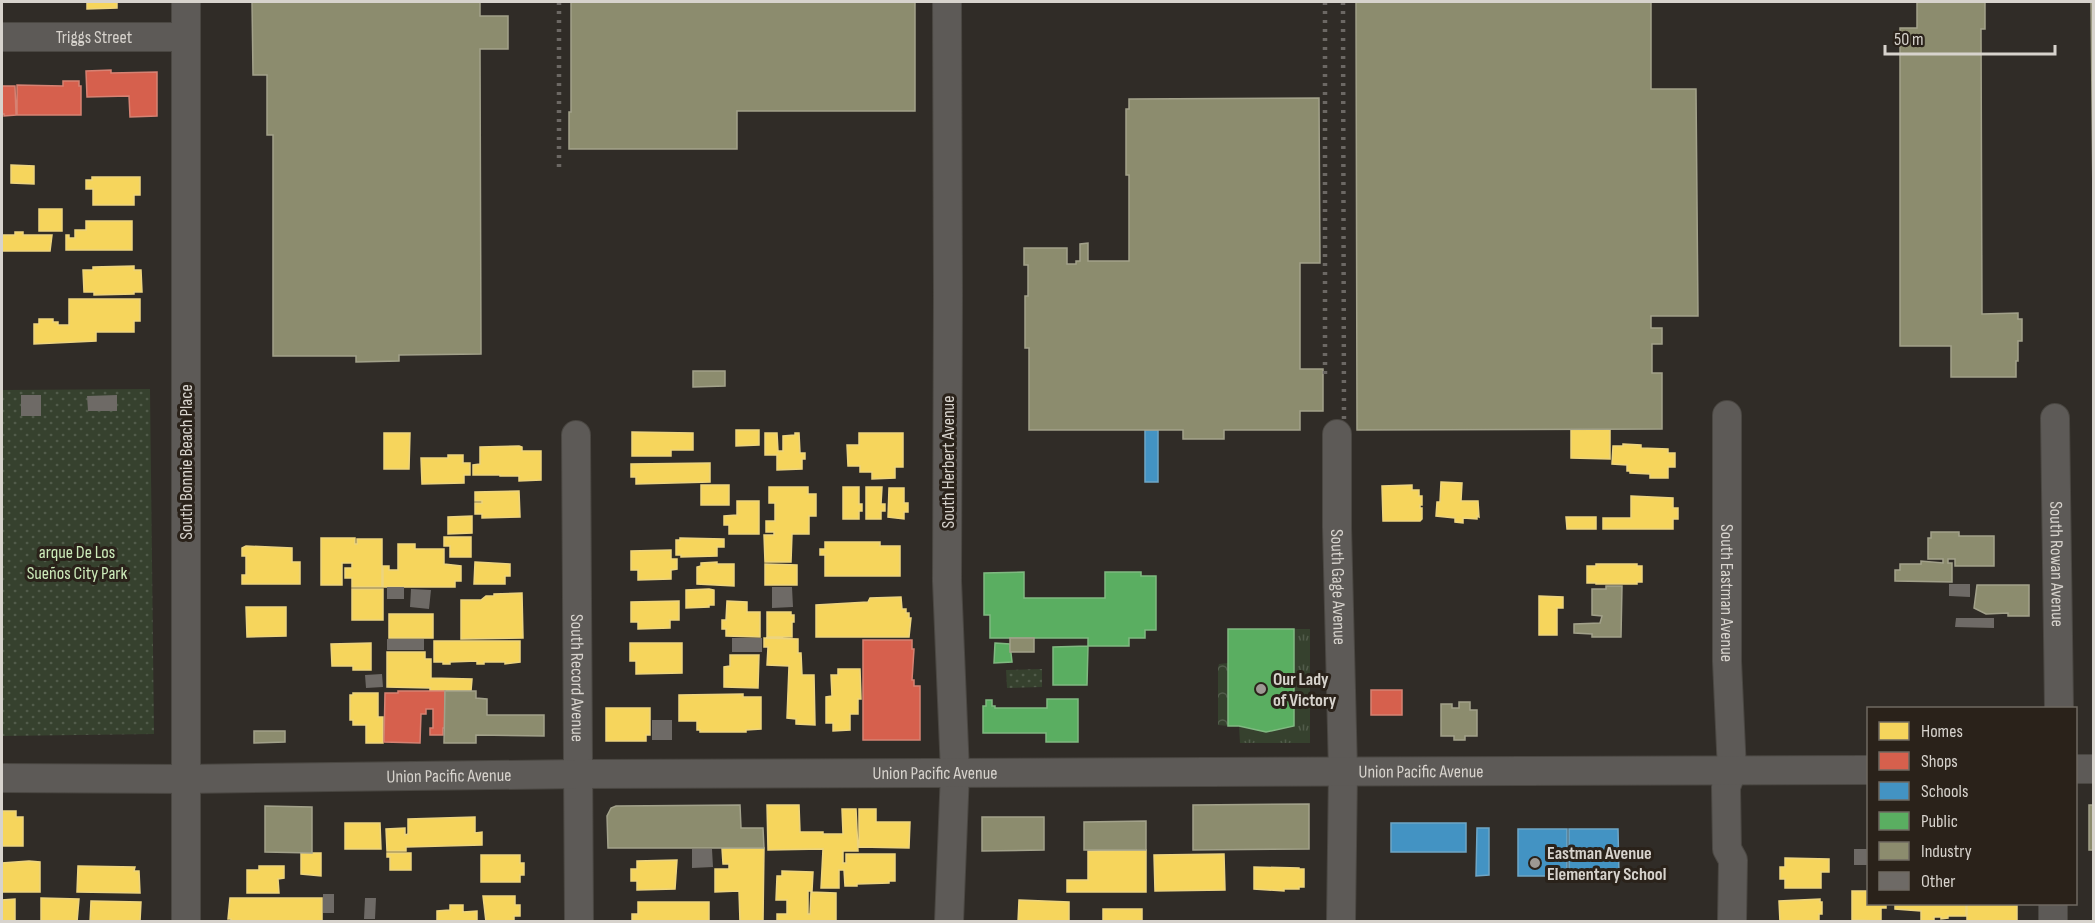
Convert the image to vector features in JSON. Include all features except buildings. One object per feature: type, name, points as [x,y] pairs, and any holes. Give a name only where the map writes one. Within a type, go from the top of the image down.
[{"type":"street","name":"South Bonnie Beach Place","points":[[186,2],[186,921]]},
{"type":"street","name":"South Herbert Avenue","points":[[946,2],[947,581],[955,772],[948,921]]},
{"type":"street","name":"Triggs Street","points":[[2,37],[186,37]]},
{"type":"street","name":"South Eastman Avenue","points":[[1727,415],[1727,661],[1732,771],[1739,787],[1740,829],[1740,849],[1733,860],[1732,921]]},
{"type":"street","name":"South Rowan Avenue","points":[[2055,418],[2059,707]]},
{"type":"street","name":"South Gage Avenue","points":[[1337,434],[1337,539],[1343,771],[1341,921]]},
{"type":"street","name":"South Record Avenue","points":[[576,435],[579,921]]},
{"type":"street","points":[[2077,769],[2094,769]]},
{"type":"street","name":"Union Pacific Avenue","points":[[2,778],[185,779],[955,772],[1867,770]]},
{"type":"street","points":[[2053,905],[2053,921]]},
{"type":"green space","name":"arque De Los Sueños City Park","points":[[150,389],[154,734],[2,736],[2,390]]},
{"type":"green space","points":[[1294,629],[1310,629],[1310,743],[1240,743],[1239,726],[1266,732],[1294,726]]},
{"type":"green space","points":[[1228,663],[1228,726],[1218,725],[1218,668],[1219,664]]},
{"type":"green space","points":[[1042,669],[1042,687],[1007,688],[1006,670]]},
{"type":"railway","points":[[559,2],[559,172]]},
{"type":"railway","points":[[1325,2],[1325,376]]},
{"type":"railway","points":[[1343,2],[1344,424]]},
{"type":"place","name":"Our Lady of Victory","points":[[1261,689]]},
{"type":"place","name":"Eastman Avenue Elementary School","points":[[1535,863]]}]
